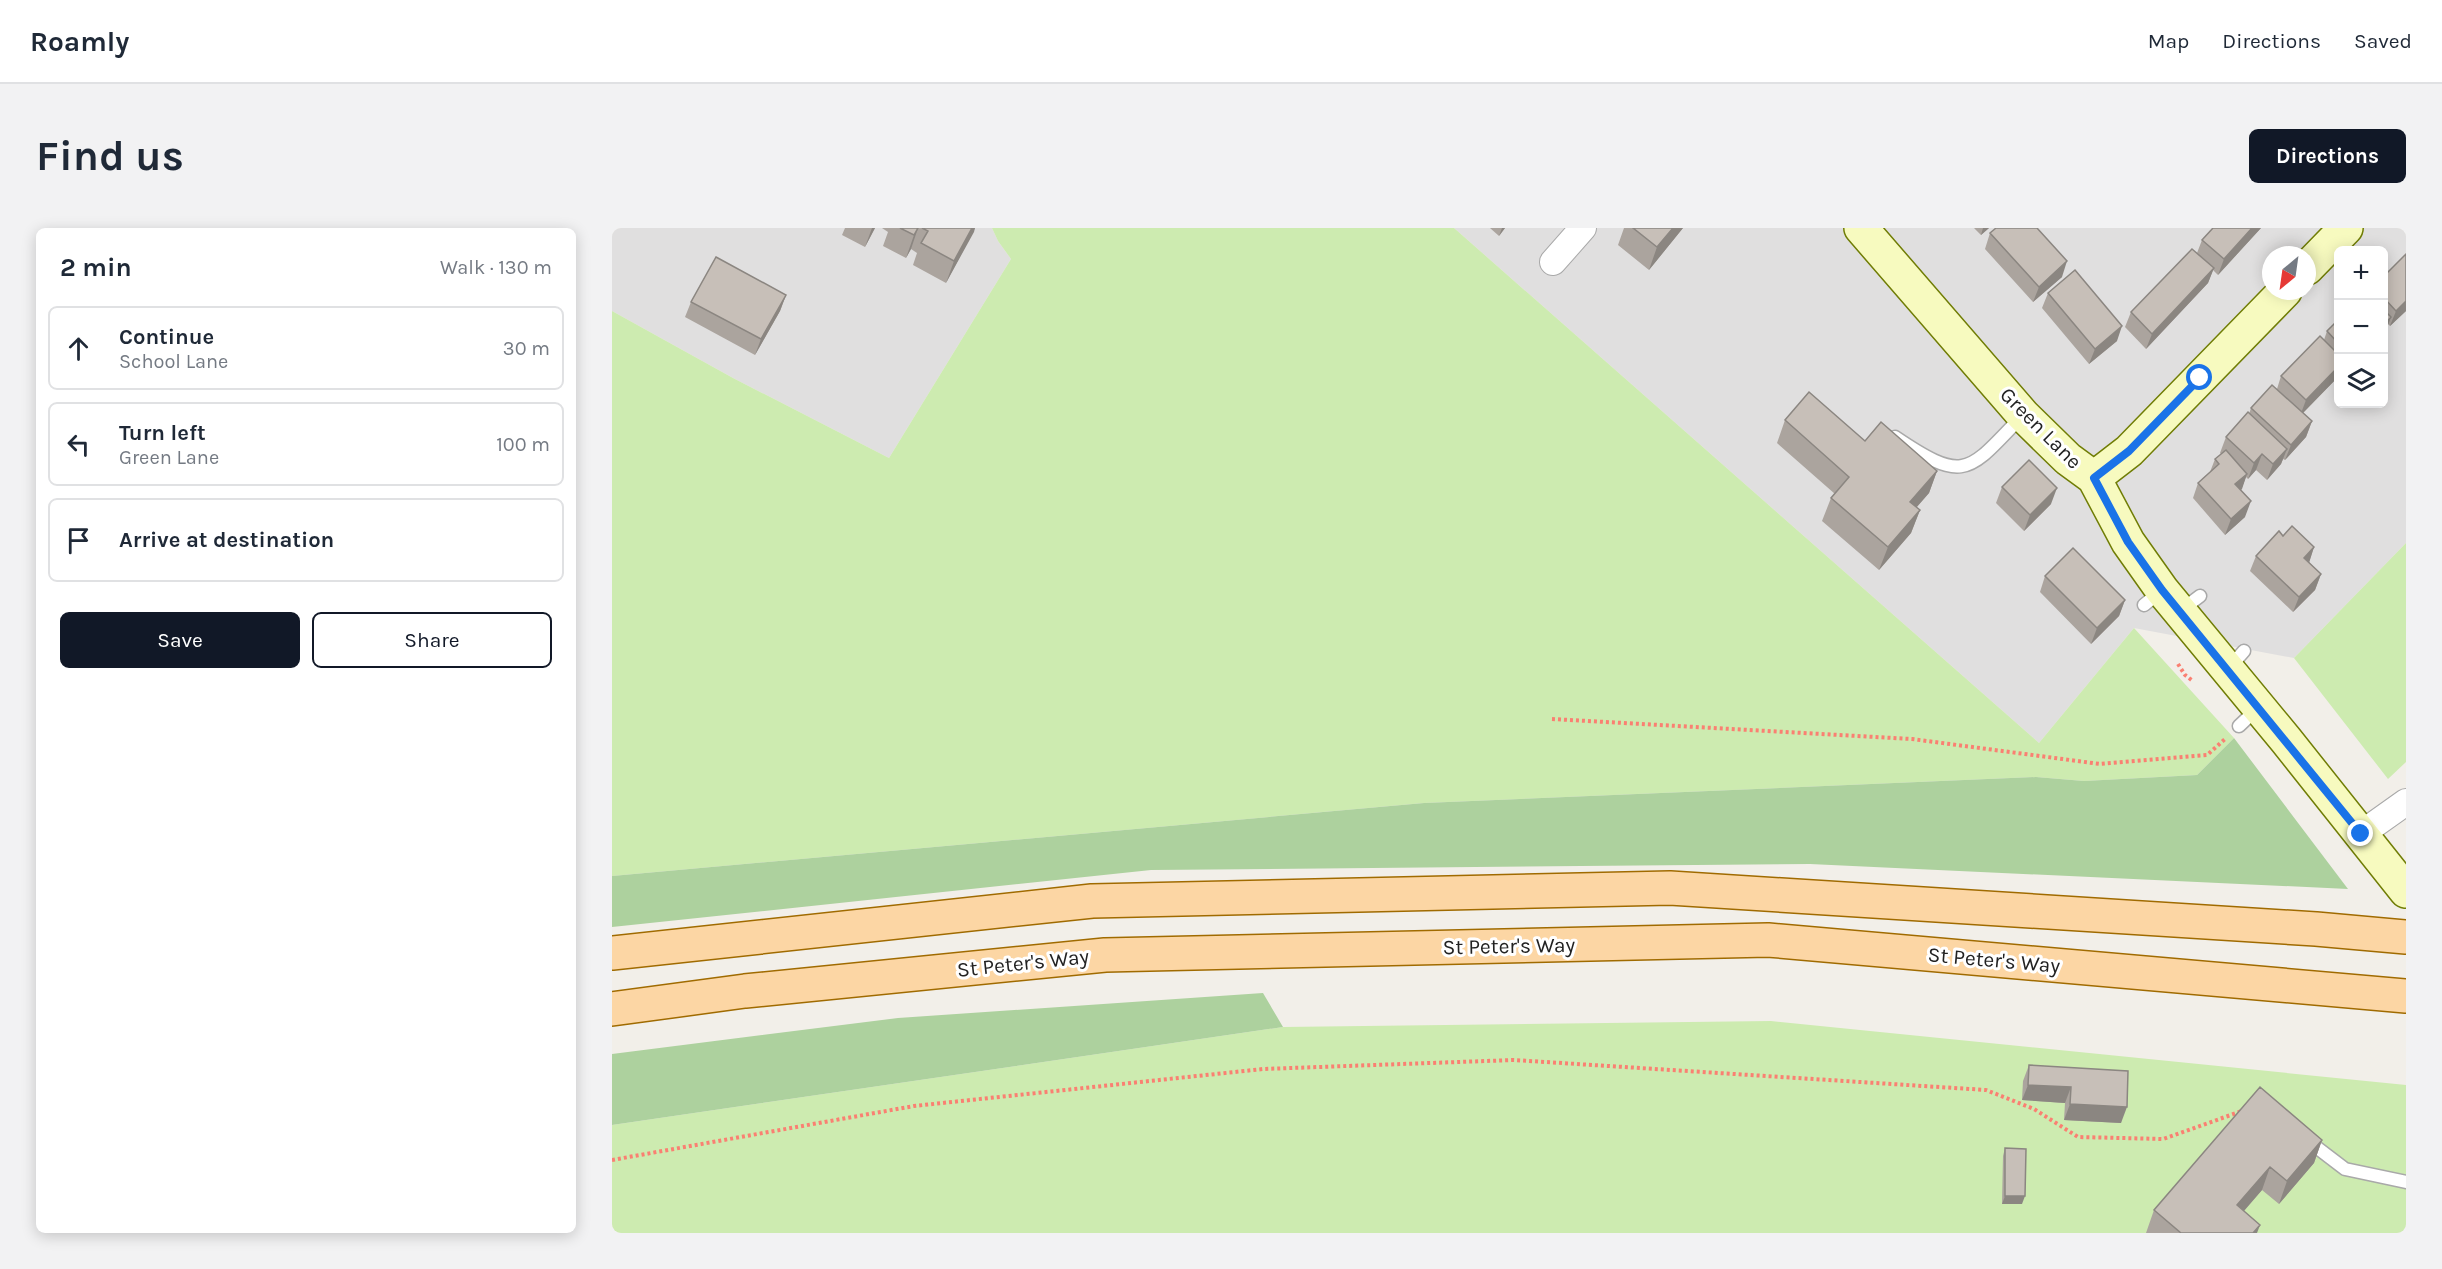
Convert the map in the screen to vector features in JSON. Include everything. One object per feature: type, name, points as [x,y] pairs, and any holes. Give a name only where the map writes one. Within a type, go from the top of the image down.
[{"type":"main road","points":[[612,953],[1092,901],[1670,888],[2316,929],[2406,938]]},
{"type":"main road","name":"St Peter's Way","points":[[612,1009],[745,991],[1105,955],[1768,940],[2406,996]]},
{"type":"street","points":[[1553,262],[1583,228]]},
{"type":"street","name":"Green Lane","points":[[1862,228],[2023,414],[2068,459],[2094,478],[2128,542],[2171,601],[2236,661],[2248,717],[2361,834],[2406,891]]},
{"type":"street","points":[[2316,259],[2346,228]]},
{"type":"street","points":[[2094,478],[2129,451],[2276,300]]},
{"type":"street","points":[[2361,834],[2406,802]]},
{"type":"lane","points":[[1886,431],[1926,458],[1957,468],[1970,466],[1982,458],[2023,414]]},
{"type":"lane","points":[[2294,1129],[2345,1169],[2406,1182]]},
{"type":"path","points":[[1552,719],[1912,739],[2100,764],[2207,755],[2248,717]]},
{"type":"path","points":[[612,1160],[914,1106],[1263,1069],[1514,1060],[1986,1090],[2034,1109],[2078,1137],[2163,1139],[2210,1120],[2252,1108]]},
{"type":"shaded area","points":[[612,228],[992,228],[1011,259],[889,458],[733,378],[612,311]]},
{"type":"shaded area","points":[[1454,228],[2406,228],[2406,543],[2294,658],[2134,628],[2039,743]]},
{"type":"green space","points":[[992,228],[1454,228],[2039,743],[2134,628],[2234,738],[2197,775],[2084,781],[2036,777],[1424,803],[612,876],[612,311],[733,378],[889,458],[1011,259]]},
{"type":"green space","points":[[2406,543],[2406,762],[2388,779],[2294,658]]},
{"type":"green space","points":[[2234,738],[2348,889],[1810,864],[1151,870],[612,927],[612,876],[1424,803],[2036,777],[2084,781],[2197,775]]},
{"type":"green space","points":[[1263,993],[1283,1027],[612,1125],[612,1054],[898,1018]]},
{"type":"green space","points":[[1771,1021],[2406,1085],[2406,1233],[612,1233],[612,1125],[1283,1027]]},
{"type":"building","points":[[900,228],[918,228],[914,235]]},
{"type":"building","points":[[922,228],[972,228],[954,261],[921,243],[928,231]]},
{"type":"building","points":[[1633,228],[1673,228],[1657,247]]},
{"type":"building","points":[[1996,228],[2037,228],[2067,261],[2039,287],[1990,233]]},
{"type":"building","points":[[2213,228],[2252,228],[2224,259],[2202,240]]},
{"type":"building","points":[[2192,249],[2214,268],[2152,334],[2131,312]]},
{"type":"building","points":[[2406,254],[2406,301],[2396,311],[2388,302],[2388,272]]},
{"type":"building","points":[[716,257],[786,295],[761,339],[691,302]]},
{"type":"building","points":[[2075,270],[2122,326],[2095,349],[2048,293]]},
{"type":"building","points":[[2334,324],[2334,339],[2327,331]]},
{"type":"building","points":[[2320,336],[2334,350],[2334,371],[2306,400],[2281,376]]},
{"type":"building","points":[[2272,385],[2312,421],[2291,445],[2251,408]]},
{"type":"building","points":[[1809,392],[1865,441],[1881,422],[1937,471],[1910,502],[1920,510],[1888,547],[1831,498],[1849,477],[1785,420]]},
{"type":"building","points":[[2248,412],[2287,449],[2273,464],[2262,454],[2254,463],[2226,437]]},
{"type":"building","points":[[2226,450],[2247,474],[2235,484],[2251,501],[2231,519],[2198,483],[2219,464],[2215,459]]},
{"type":"building","points":[[2029,460],[2057,488],[2030,515],[2002,487]]},
{"type":"building","points":[[2292,526],[2314,547],[2304,558],[2321,574],[2299,597],[2256,556],[2279,531],[2283,536]]},
{"type":"building","points":[[2073,548],[2125,600],[2097,628],[2045,576]]},
{"type":"building","points":[[2029,1065],[2128,1071],[2127,1107],[2070,1104],[2071,1087],[2028,1085]]},
{"type":"building","points":[[2260,1087],[2322,1140],[2287,1181],[2270,1167],[2237,1205],[2260,1225],[2253,1233],[2181,1233],[2154,1210]]},
{"type":"building","points":[[2005,1148],[2026,1149],[2025,1196],[2005,1196]]},
{"type":"route","points":[[2200,378],[2129,451],[2094,478],[2128,542],[2162,590],[2361,834]]}]
